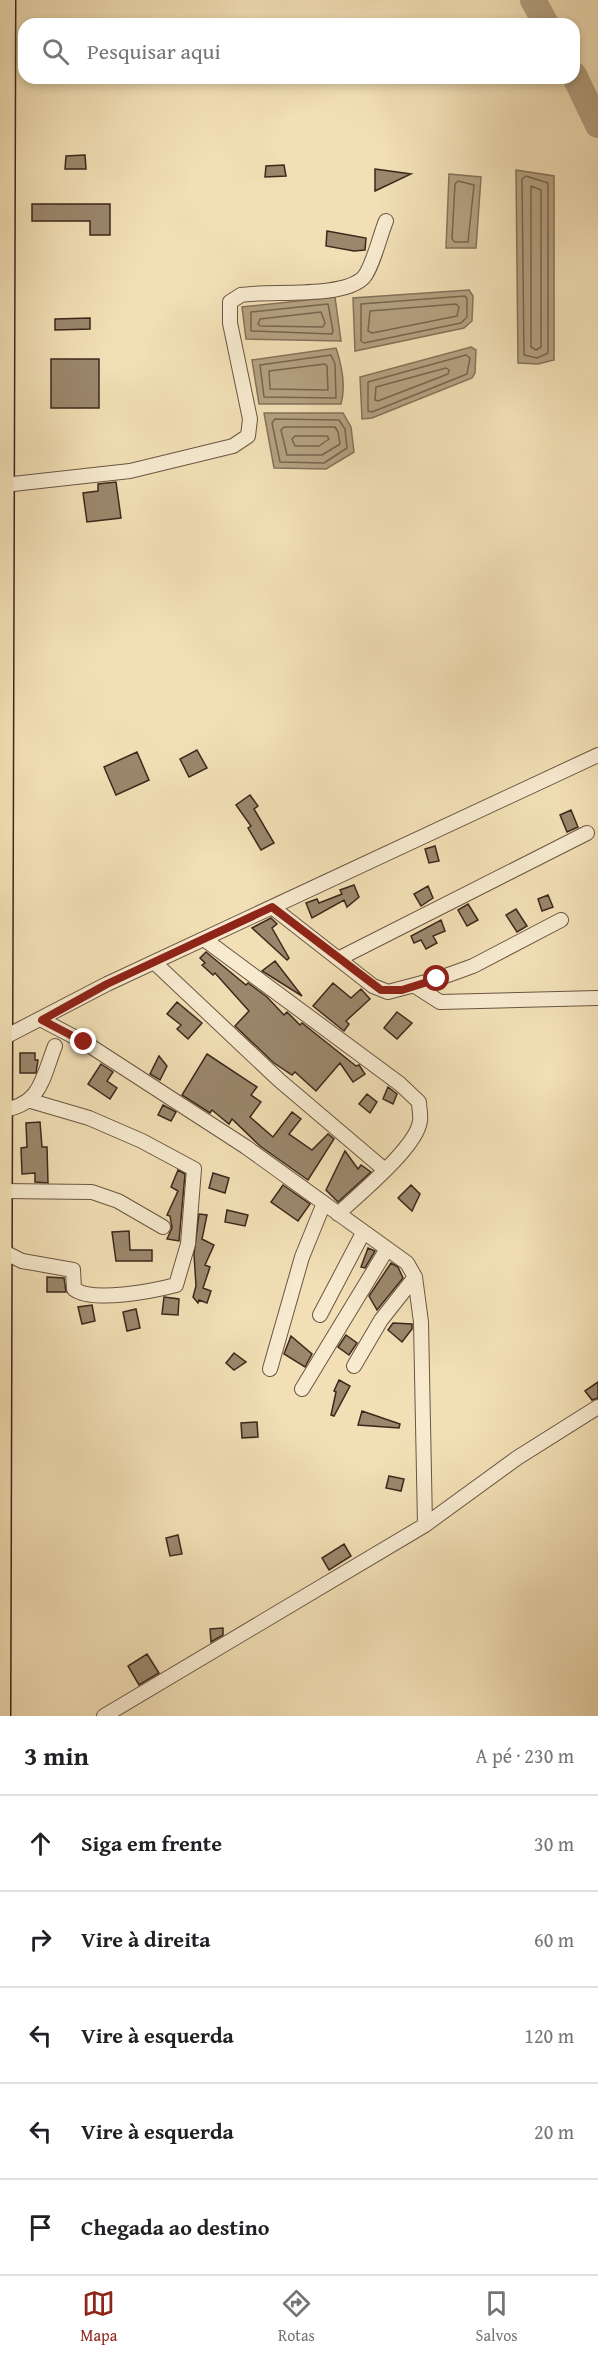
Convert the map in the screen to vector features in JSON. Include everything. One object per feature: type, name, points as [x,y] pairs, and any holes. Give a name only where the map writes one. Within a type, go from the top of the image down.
[{"type":"main road","points":[[1,1716],[3,74],[6,0]]},
{"type":"street","points":[[4,485],[130,471],[223,449],[243,441],[250,431],[250,419],[230,323],[230,302],[241,295],[331,290],[357,282],[367,273],[386,221]]},
{"type":"street","points":[[3,1038],[42,1020],[107,984],[598,755]]},
{"type":"street","points":[[340,958],[587,833]]},
{"type":"street","points":[[272,907],[381,990],[388,992],[415,986],[473,966],[561,920]]},
{"type":"street","points":[[204,939],[415,1096],[419,1102],[420,1122],[413,1138],[385,1170],[338,1214]]},
{"type":"street","points":[[155,963],[279,1080],[385,1170]]},
{"type":"street","points":[[415,986],[440,1002],[598,998]]},
{"type":"street","points":[[42,1020],[84,1042],[246,1147],[407,1263],[415,1277],[421,1322],[425,1525]]},
{"type":"street","points":[[2,1110],[18,1108],[31,1101],[55,1046]]},
{"type":"street","points":[[2,1251],[22,1261],[73,1270],[74,1289],[82,1295],[105,1295],[176,1286],[188,1244],[194,1169],[142,1141],[89,1118],[31,1101]]},
{"type":"street","points":[[2,1191],[92,1192],[118,1201],[163,1227]]},
{"type":"street","points":[[270,1369],[302,1257],[324,1203]]},
{"type":"street","points":[[320,1315],[363,1233]]},
{"type":"street","points":[[302,1389],[387,1249]]},
{"type":"street","points":[[354,1366],[381,1320],[415,1277]]},
{"type":"street","points":[[104,1716],[425,1525],[517,1458],[598,1407]]},
{"type":"water","points":[[516,170],[554,176],[554,360],[538,364],[518,363]]},
{"type":"water","points":[[449,174],[481,177],[476,248],[446,248]]},
{"type":"water","points":[[469,290],[473,296],[472,321],[464,328],[355,351],[353,298]]},
{"type":"water","points":[[335,297],[341,341],[246,339],[242,307]]},
{"type":"water","points":[[471,347],[476,350],[475,373],[472,378],[372,418],[362,419],[360,377]]},
{"type":"water","points":[[336,348],[343,376],[341,404],[259,404],[252,360]]},
{"type":"water","points":[[264,413],[343,413],[351,427],[354,452],[326,469],[274,468]]},
{"type":"building","points":[[85,155],[86,169],[65,169],[66,156]]},
{"type":"building","points":[[284,165],[286,176],[265,177],[266,166]]},
{"type":"building","points":[[375,169],[411,174],[375,191]]},
{"type":"building","points":[[32,204],[110,204],[110,235],[90,235],[90,221],[32,221]]},
{"type":"building","points":[[327,231],[366,238],[365,250],[354,251],[326,246]]},
{"type":"building","points":[[90,318],[90,329],[55,330],[55,319]]},
{"type":"building","points":[[51,359],[99,359],[99,408],[51,408]]},
{"type":"building","points":[[116,482],[121,518],[87,522],[83,493],[98,491],[98,484]]},
{"type":"building","points":[[197,750],[207,768],[189,777],[180,759]]},
{"type":"building","points":[[137,752],[149,780],[116,795],[104,767]]},
{"type":"building","points":[[250,795],[258,806],[254,809],[274,843],[261,850],[248,828],[251,826],[236,805]]},
{"type":"building","points":[[571,810],[578,827],[567,832],[560,815]]},
{"type":"building","points":[[435,846],[439,861],[429,863],[425,849]]},
{"type":"building","points":[[354,885],[359,897],[347,907],[344,900],[312,918],[306,903],[317,899],[319,903],[342,894],[340,890]]},
{"type":"building","points":[[428,886],[433,898],[421,906],[414,894]]},
{"type":"building","points":[[548,895],[553,907],[542,911],[538,899]]},
{"type":"building","points":[[468,904],[478,920],[467,926],[458,910]]},
{"type":"building","points":[[516,909],[527,926],[517,932],[506,915]]},
{"type":"building","points":[[271,918],[277,924],[272,928],[289,958],[287,960],[252,928]]},
{"type":"building","points":[[441,920],[445,931],[433,936],[437,943],[426,949],[421,940],[414,943],[411,936]]},
{"type":"building","points":[[206,952],[246,985],[248,983],[267,997],[284,1015],[287,1012],[300,1025],[302,1023],[356,1066],[359,1065],[365,1074],[353,1082],[340,1063],[316,1091],[295,1072],[292,1075],[274,1063],[235,1026],[249,1011],[215,973],[213,975],[202,965],[205,963],[200,958]]},
{"type":"building","points":[[275,961],[302,996],[262,971]]},
{"type":"building","points":[[333,983],[351,998],[361,989],[370,999],[346,1021],[349,1024],[344,1031],[313,1006]]},
{"type":"building","points":[[177,1002],[202,1023],[188,1039],[177,1029],[181,1025],[167,1014]]},
{"type":"building","points":[[397,1012],[412,1023],[397,1039],[384,1028]]},
{"type":"building","points":[[20,1053],[35,1053],[35,1060],[38,1060],[36,1073],[20,1073]]},
{"type":"building","points":[[207,1054],[257,1087],[251,1095],[261,1102],[250,1117],[273,1137],[292,1112],[301,1119],[289,1134],[312,1150],[328,1134],[334,1139],[308,1180],[260,1146],[232,1119],[229,1124],[212,1110],[210,1113],[182,1095]]},
{"type":"building","points":[[159,1056],[167,1066],[160,1080],[150,1074]]},
{"type":"building","points":[[101,1064],[113,1072],[107,1081],[117,1088],[110,1099],[88,1084]]},
{"type":"building","points":[[388,1087],[397,1094],[393,1104],[383,1099]]},
{"type":"building","points":[[367,1094],[377,1102],[370,1113],[359,1104]]},
{"type":"building","points":[[163,1105],[176,1112],[171,1121],[158,1115]]},
{"type":"building","points":[[40,1122],[42,1147],[47,1147],[48,1183],[35,1182],[35,1173],[22,1174],[21,1148],[27,1147],[26,1123]]},
{"type":"building","points":[[345,1151],[358,1169],[361,1165],[371,1172],[338,1202],[326,1190]]},
{"type":"building","points":[[178,1170],[185,1174],[179,1241],[167,1239],[172,1228],[170,1216],[167,1215],[178,1191],[171,1187]]},
{"type":"building","points":[[213,1173],[229,1178],[225,1193],[209,1188]]},
{"type":"building","points":[[283,1185],[310,1204],[298,1221],[271,1202]]},
{"type":"building","points":[[411,1185],[420,1194],[412,1211],[398,1198]]},
{"type":"building","points":[[227,1210],[248,1215],[245,1226],[225,1222]]},
{"type":"building","points":[[199,1214],[207,1215],[202,1239],[214,1245],[205,1265],[210,1267],[203,1288],[211,1291],[207,1303],[199,1300],[198,1303],[193,1297],[196,1286],[194,1254]]},
{"type":"building","points":[[129,1231],[130,1250],[152,1250],[152,1261],[116,1261],[112,1232]]},
{"type":"building","points":[[368,1248],[375,1251],[365,1268],[361,1267]]},
{"type":"building","points":[[391,1263],[398,1267],[403,1278],[377,1310],[369,1296]]},
{"type":"building","points":[[47,1277],[64,1278],[66,1292],[47,1292]]},
{"type":"building","points":[[164,1297],[179,1299],[178,1315],[162,1314]]},
{"type":"building","points":[[92,1305],[95,1321],[82,1324],[78,1307]]},
{"type":"building","points":[[136,1309],[140,1328],[127,1331],[123,1312]]},
{"type":"building","points":[[393,1323],[412,1324],[412,1329],[402,1342],[388,1330]]},
{"type":"building","points":[[346,1335],[357,1343],[349,1355],[338,1347]]},
{"type":"building","points":[[291,1336],[312,1354],[305,1367],[284,1354]]},
{"type":"building","points":[[234,1353],[246,1362],[234,1370],[226,1363]]},
{"type":"building","points":[[339,1380],[350,1386],[334,1416],[331,1415],[336,1392],[334,1391]]},
{"type":"building","points":[[598,1382],[598,1398],[592,1400],[585,1391]]},
{"type":"building","points":[[362,1411],[400,1424],[399,1428],[358,1425]]},
{"type":"building","points":[[257,1422],[258,1437],[242,1438],[241,1423]]},
{"type":"building","points":[[389,1476],[404,1479],[401,1491],[386,1488]]},
{"type":"building","points":[[178,1535],[182,1554],[170,1556],[166,1538]]},
{"type":"building","points":[[344,1544],[351,1556],[329,1570],[322,1558]]},
{"type":"building","points":[[223,1628],[223,1635],[211,1642],[210,1629]]},
{"type":"building","points":[[147,1654],[159,1673],[139,1685],[128,1666]]},
{"type":"waterway","points":[[533,0],[543,18]]},
{"type":"waterway","points":[[578,84],[598,125]]},
{"type":"route","points":[[84,1042],[42,1020],[107,984],[272,907],[381,990],[388,992],[402,990],[437,979]]}]
